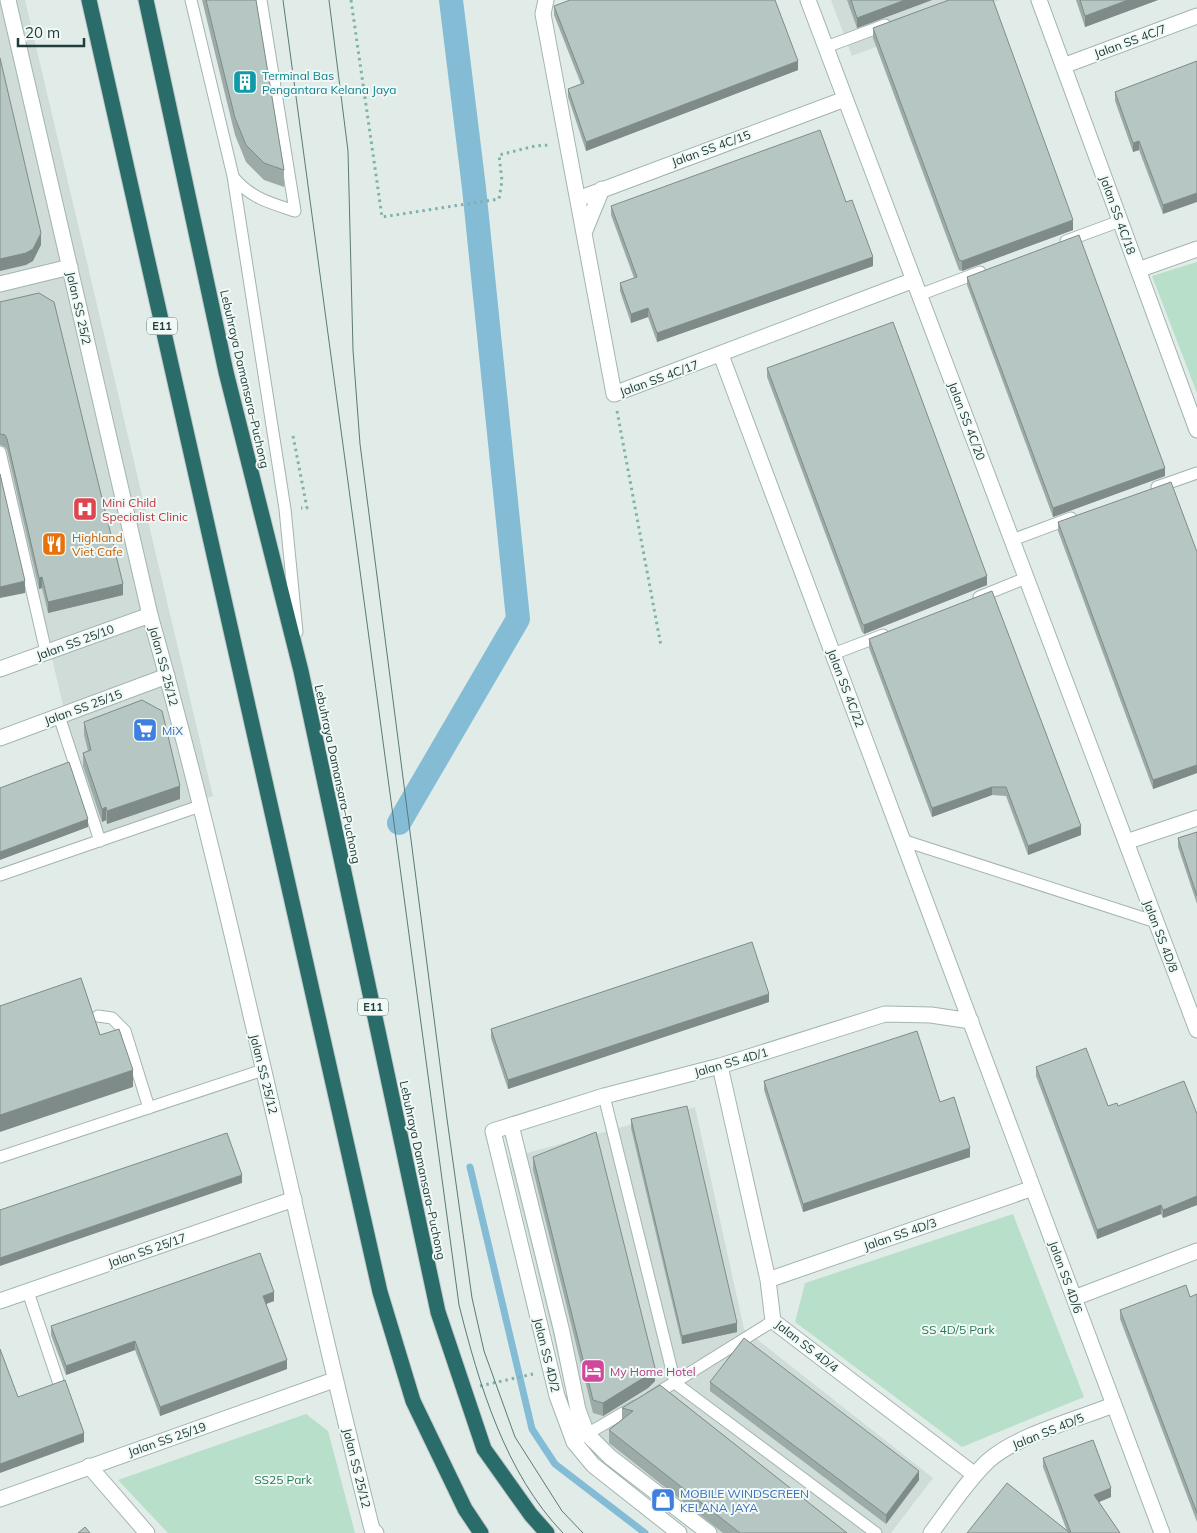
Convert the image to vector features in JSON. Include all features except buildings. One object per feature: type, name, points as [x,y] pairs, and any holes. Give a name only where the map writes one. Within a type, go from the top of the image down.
[{"type":"highway","name":"E11","points":[[89,0],[380,1292],[413,1401],[464,1509],[481,1533]]},
{"type":"highway","name":"Lebuhraya Damansara–Puchong","points":[[146,0],[226,372],[301,671],[438,1312],[484,1449],[531,1515],[547,1533]]},
{"type":"street","name":"Jalan SS 25/2","points":[[8,0],[150,616]]},
{"type":"street","points":[[546,0],[543,14],[614,394]]},
{"type":"street","name":"Jalan SS 4C/20","points":[[808,0],[1126,842]]},
{"type":"street","name":"Jalan SS 4C/18","points":[[1039,0],[1197,430]]},
{"type":"street","name":"Jalan SS 4C/7","points":[[1063,66],[1197,16]]},
{"type":"street","name":"Jalan SS 4C/15","points":[[578,200],[602,189],[845,99]]},
{"type":"street","points":[[584,233],[602,189]]},
{"type":"street","points":[[1138,270],[1197,248]]},
{"type":"street","points":[[0,284],[70,267]]},
{"type":"street","name":"Jalan SS 4C/17","points":[[614,394],[721,355],[914,280]]},
{"type":"street","name":"Jalan SS 4C/22","points":[[721,355],[971,1021]]},
{"type":"street","name":"Jalan SS 25/10","points":[[0,669],[150,616]]},
{"type":"street","name":"Jalan SS 25/12","points":[[150,616],[200,806],[294,1199],[334,1380],[372,1529],[376,1533]]},
{"type":"street","name":"Jalan SS 25/15","points":[[0,738],[167,676]]},
{"type":"street","points":[[1126,842],[1197,818]]},
{"type":"street","name":"Jalan SS 4D/8","points":[[1126,842],[1197,1030]]},
{"type":"street","name":"Jalan SS 4D/1","points":[[493,1131],[604,1096],[720,1066],[885,1014],[931,1016],[971,1021]]},
{"type":"street","name":"Jalan SS 4D/6","points":[[971,1021],[1113,1406],[1162,1533]]},
{"type":"street","name":"Jalan SS 4D/4","points":[[720,1066],[768,1280],[773,1321],[975,1475]]},
{"type":"street","points":[[511,1125],[562,1332],[578,1410],[587,1434],[610,1457],[709,1533]]},
{"type":"street","name":"Jalan SS 4D/2","points":[[493,1131],[557,1396],[574,1442],[593,1465],[678,1533]]},
{"type":"street","name":"Jalan SS 4D/3","points":[[768,1280],[1033,1188]]},
{"type":"street","name":"Jalan SS 25/17","points":[[0,1302],[294,1199]]},
{"type":"street","points":[[1074,1298],[1197,1251]]},
{"type":"street","name":"Jalan SS 25/19","points":[[0,1499],[334,1380]]},
{"type":"street","name":"Jalan SS 4D/5","points":[[931,1533],[975,1475],[989,1460],[1012,1444],[1113,1406]]},
{"type":"street","points":[[89,1466],[147,1533]]},
{"type":"lane","points":[[191,0],[233,176],[285,509],[301,671]]},
{"type":"lane","points":[[233,176],[245,191],[266,202],[295,211],[261,0]]},
{"type":"lane","points":[[826,47],[899,20]]},
{"type":"lane","points":[[1056,244],[1120,221]]},
{"type":"lane","points":[[919,295],[992,268]]},
{"type":"lane","points":[[0,452],[46,652]]},
{"type":"lane","points":[[1141,493],[1197,473]]},
{"type":"lane","points":[[1012,540],[1086,513]]},
{"type":"lane","points":[[971,600],[1026,578]]},
{"type":"lane","points":[[833,654],[898,629]]},
{"type":"lane","points":[[59,716],[100,840]]},
{"type":"lane","points":[[0,875],[200,806]]},
{"type":"lane","points":[[902,840],[1156,922]]},
{"type":"lane","points":[[98,1016],[112,1018],[125,1031],[149,1108]]},
{"type":"lane","points":[[0,1157],[263,1070]]},
{"type":"lane","points":[[604,1096],[675,1383],[876,1533]]},
{"type":"lane","points":[[28,1292],[58,1382]]},
{"type":"lane","points":[[574,1442],[675,1383],[773,1321]]},
{"type":"path","points":[[351,0],[382,217],[500,199],[502,181],[499,155],[535,146],[568,145]]},
{"type":"path","name":"Jalan SS 4C/17","points":[[614,394],[661,646]]},
{"type":"path","points":[[475,1387],[542,1372]]},
{"type":"shaded area","points":[[0,0],[25,0],[213,796],[94,838],[0,436]]},
{"type":"shaded area","points":[[831,0],[1000,0],[852,56]]},
{"type":"shaded area","points":[[695,1107],[744,1329],[933,1478],[891,1533],[695,1533],[588,1448],[576,1431],[509,1158]]},
{"type":"green space","points":[[1197,262],[1197,393],[1152,276]]},
{"type":"green space","name":"SS 4D/5 Park","points":[[1013,1214],[1084,1397],[962,1447],[795,1322],[805,1283]]},
{"type":"green space","name":"SS25 Park","points":[[306,1414],[328,1431],[355,1533],[168,1533],[118,1480]]},
{"type":"waterway","points":[[399,823],[518,619],[474,188],[451,0]]},
{"type":"waterway","points":[[470,1167],[532,1429],[555,1464],[645,1533]]},
{"type":"tram line","points":[[283,0],[459,1305],[485,1396],[510,1455],[525,1483],[563,1533]]},
{"type":"tram line","points":[[329,0],[348,151],[353,350],[360,444],[447,1119],[472,1298],[484,1351],[515,1437],[562,1511],[583,1533]]},
{"type":"place","name":"Terminal Bas Pengantara Kelana Jaya","points":[[245,82]]},
{"type":"place","name":"Mini Child Specialist Clinic","points":[[85,509]]},
{"type":"place","name":"Highland Viet Cafe","points":[[54,544]]},
{"type":"place","name":"MiX","points":[[145,730]]},
{"type":"place","name":"My Home Hotel","points":[[593,1371]]},
{"type":"place","name":"MOBILE WINDSCREEN KELANA JAYA","points":[[663,1500]]}]
